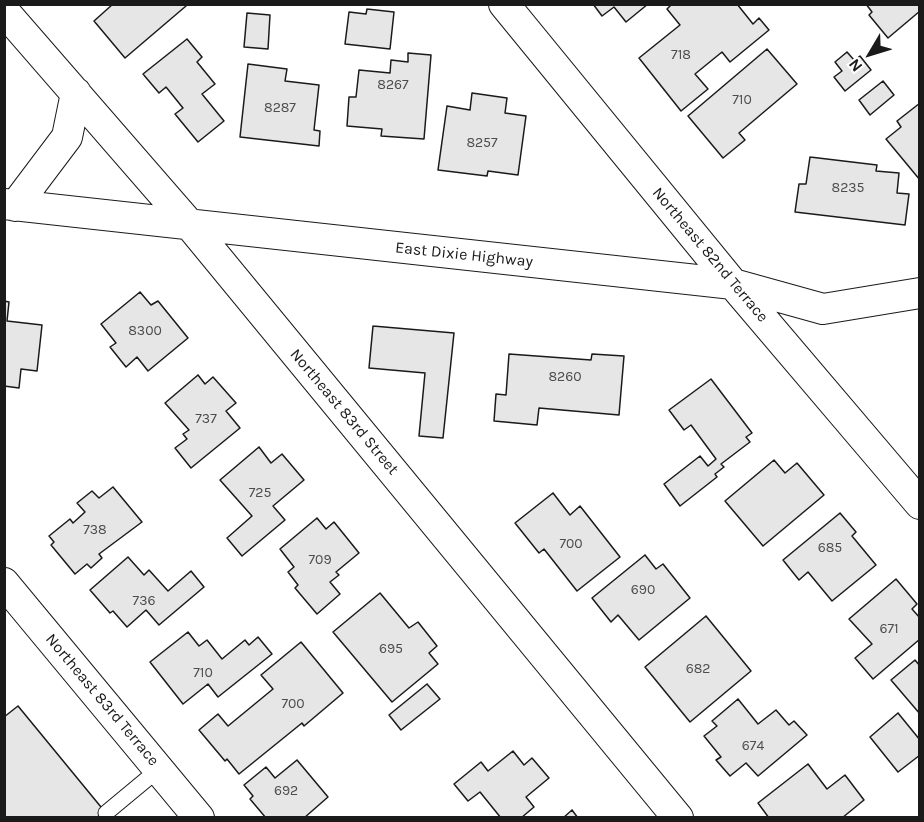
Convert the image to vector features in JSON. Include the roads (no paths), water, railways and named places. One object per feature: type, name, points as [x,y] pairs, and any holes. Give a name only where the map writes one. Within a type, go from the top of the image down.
[{"type":"street","name":"Northeast 82nd Terrace","points":[[504,4],[733,284],[920,504]]},
{"type":"street","name":"Northeast 83rd Street","points":[[4,11],[190,225],[678,818]]},
{"type":"street","points":[[10,205],[67,137],[76,93]]},
{"type":"street","name":"East Dixie Highway","points":[[10,205],[733,284],[823,309],[920,293]]},
{"type":"street","name":"Northeast 83rd Terrace","points":[[4,583],[199,818]]},
{"type":"lane","points":[[106,813],[159,769]]}]
